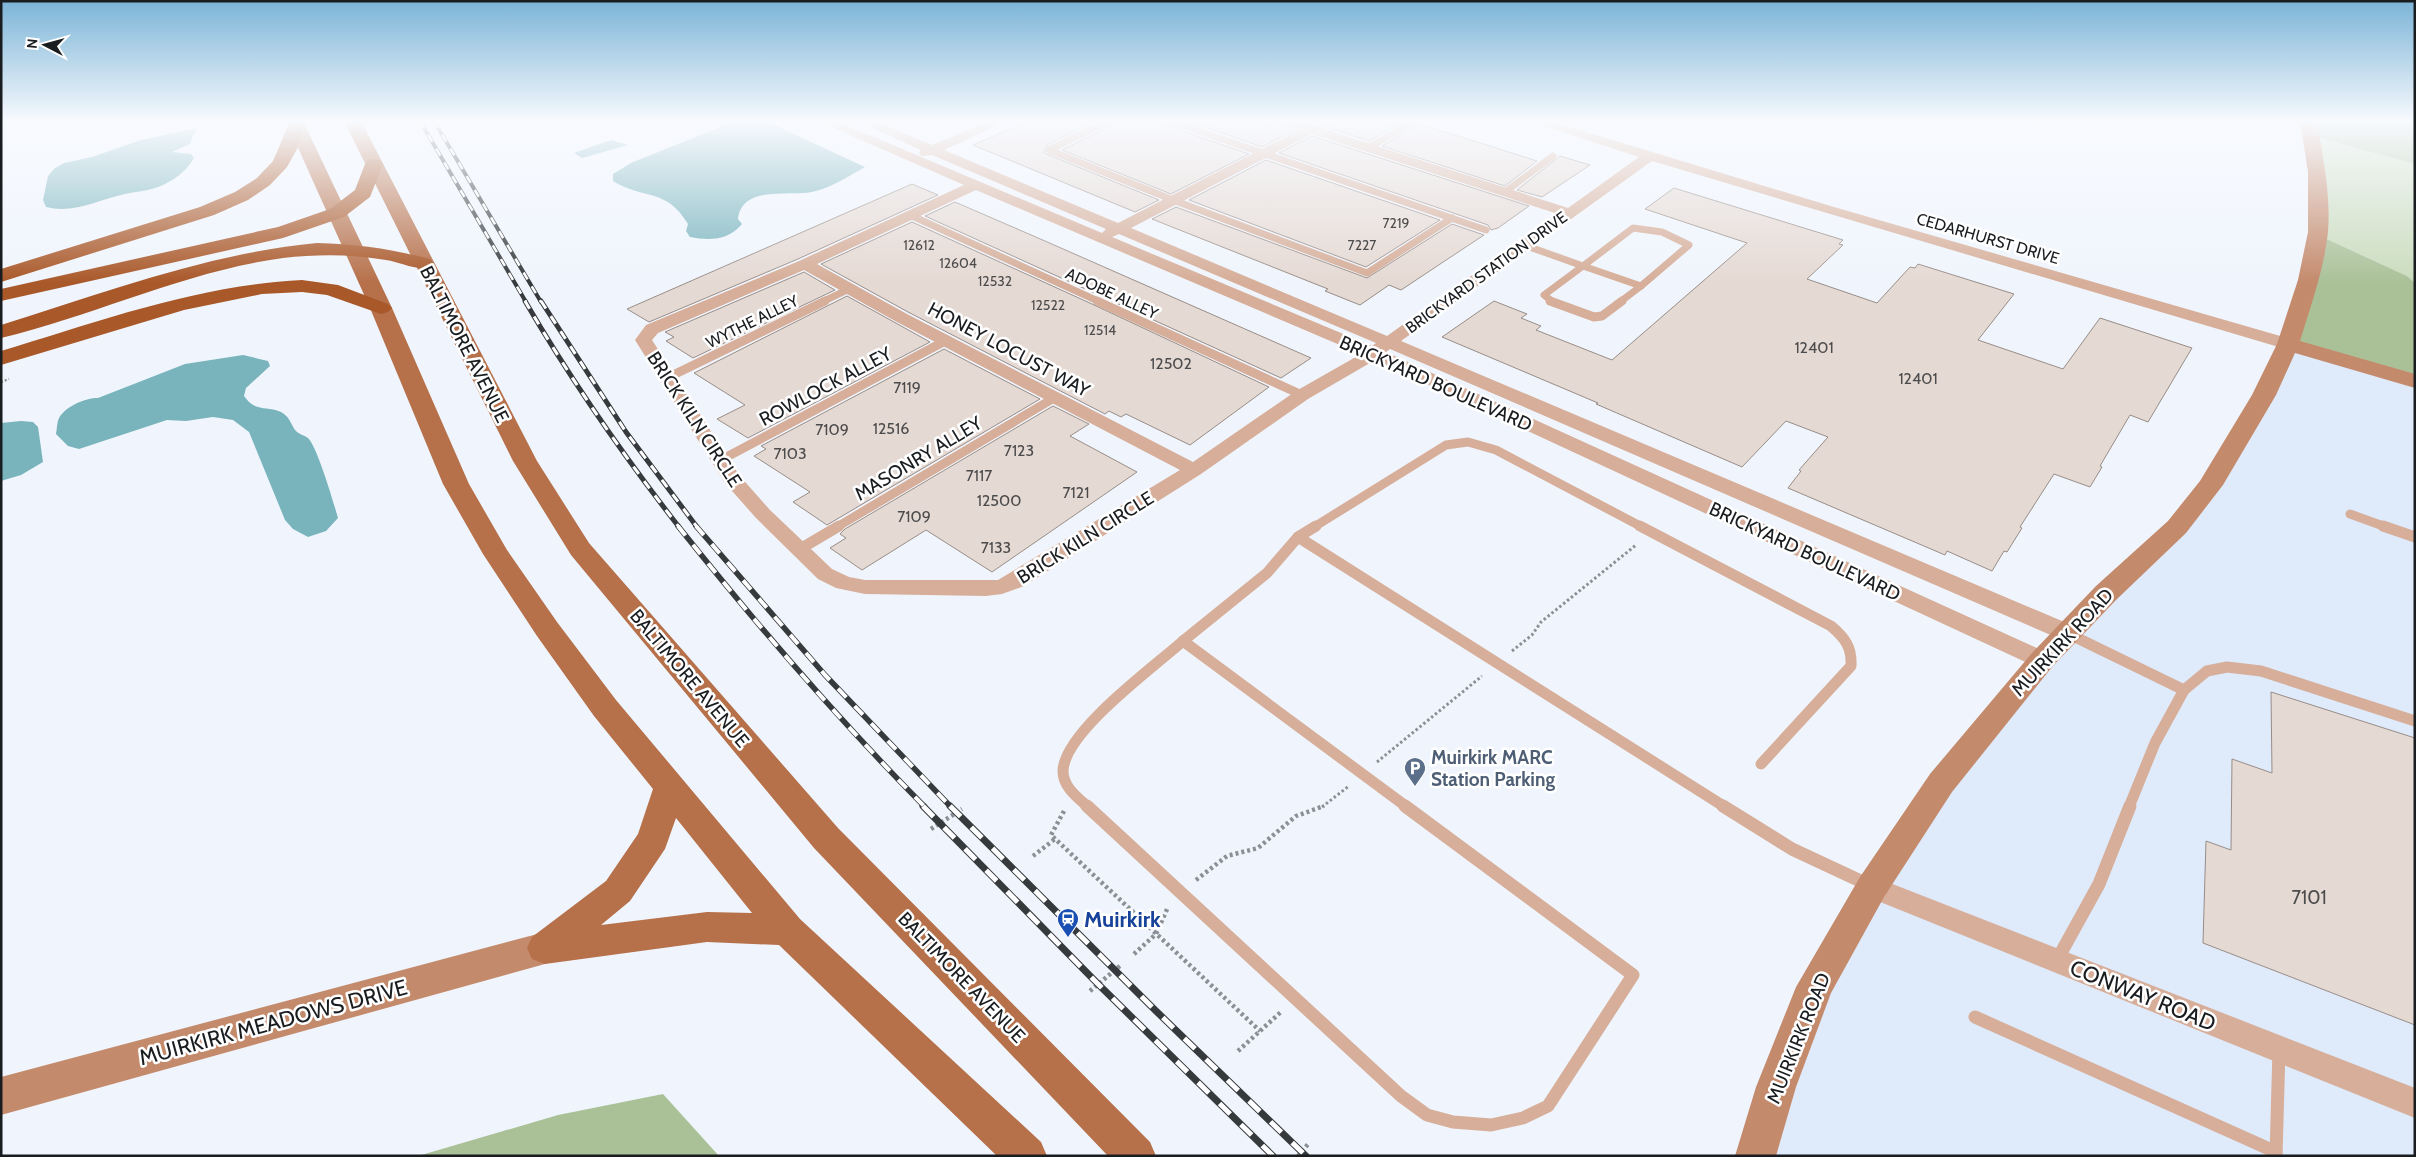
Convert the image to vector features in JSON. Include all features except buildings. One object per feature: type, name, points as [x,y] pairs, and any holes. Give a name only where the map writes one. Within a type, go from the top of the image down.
[{"type":"highway","points":[[1,276],[207,211],[232,201],[254,188],[270,175]]},
{"type":"highway","points":[[1,294],[283,232],[337,213],[363,193],[370,175]]},
{"type":"highway","points":[[1,332],[239,259],[310,248],[391,253],[423,263]]},
{"type":"highway","points":[[1,358],[180,304],[262,288],[302,286],[331,289],[382,308]]},
{"type":"main road","points":[[319,175],[382,308],[456,484],[496,554],[547,629],[605,708],[787,930],[1027,1156]]},
{"type":"main road","name":"BALTIMORE AVENUE","points":[[379,175],[525,461],[580,549],[826,838],[1136,1156]]},
{"type":"main road","name":"MUIRKIRK ROAD","points":[[1755,1156],[1776,1088],[1815,986],[1872,887],[1941,783],[2042,660],[2106,593],[2177,527],[2210,485],[2264,395],[2288,344],[2308,280],[2318,232],[2317,175]]},
{"type":"main road","points":[[2288,344],[2415,381]]},
{"type":"main road","points":[[545,948],[618,891],[653,839],[670,787]]},
{"type":"main road","points":[[545,948],[707,927],[787,930]]},
{"type":"main road","name":"MUIRKIRK MEADOWS DRIVE","points":[[1,1096],[545,948]]},
{"type":"street","name":"BRICKYARD BOULEVARD","points":[[952,175],[1101,238],[1381,348],[2068,633]]},
{"type":"street","name":"BRICKYARD BOULEVARD","points":[[991,175],[1118,228],[1381,348],[2042,660]]},
{"type":"street","points":[[1101,238],[1221,175]]},
{"type":"street","points":[[1452,175],[1569,213]]},
{"type":"street","name":"BRICKYARD STATION DRIVE","points":[[1381,348],[1623,175]]},
{"type":"street","name":"CEDARHURST DRIVE","points":[[1710,175],[2288,344]]},
{"type":"street","name":"BRICK KILN CIRCLE","points":[[976,185],[805,264],[652,329],[643,340],[732,479],[763,514],[825,574],[844,583],[875,587],[986,589],[1002,587],[1016,581],[1194,470],[1302,395],[1381,348]]},
{"type":"street","name":"HONEY LOCUST WAY","points":[[805,264],[1054,398],[1194,470]]},
{"type":"street","name":"CONWAY ROAD","points":[[1872,887],[2415,1103]]},
{"type":"lane","points":[[1110,175],[1367,273],[1452,218]]},
{"type":"lane","points":[[1328,175],[1486,230]]},
{"type":"lane","points":[[1505,192],[1528,175]]},
{"type":"lane","name":"ADOBE ALLEY","points":[[910,215],[1302,395]]},
{"type":"lane","points":[[1642,227],[1683,241],[1689,246],[1641,286],[1602,316],[1594,317],[1550,301],[1544,295],[1633,228],[1642,227]]},
{"type":"lane","points":[[1524,245],[1641,286]]},
{"type":"lane","name":"WYTHE ALLEY","points":[[667,378],[849,289]]},
{"type":"lane","name":"ROWLOCK ALLEY","points":[[719,461],[947,340]]},
{"type":"lane","name":"MASONRY ALLEY","points":[[800,549],[1054,398]]},
{"type":"lane","points":[[1183,641],[1633,975],[1548,1106],[1523,1118],[1492,1125],[1453,1122],[1427,1115],[1401,1096],[1068,789],[1063,771],[1070,748],[1087,725],[1183,641],[1267,573],[1298,537],[1446,445],[1468,442],[1496,450],[1831,626],[1847,640],[1852,653],[1851,666],[1761,764]]},
{"type":"lane","points":[[2350,514],[2415,537]]},
{"type":"lane","points":[[1298,537],[1496,664],[1792,849],[1872,887]]},
{"type":"lane","points":[[2068,633],[2184,690]]},
{"type":"lane","points":[[2056,960],[2099,884],[2155,743],[2184,690],[2207,672],[2227,667],[2245,668],[2295,682],[2415,721]]},
{"type":"lane","points":[[1975,1017],[2276,1154],[2279,1049]]},
{"type":"path","points":[[1134,954],[1156,934],[1172,900],[1180,893],[1227,856],[1258,848],[1296,816],[1324,807],[1532,635],[1541,622],[1652,532]]},
{"type":"path","points":[[1073,794],[1051,835],[1260,1031]]},
{"type":"path","points":[[931,829],[962,809]]},
{"type":"path","points":[[1033,856],[1055,839]]},
{"type":"path","points":[[1090,991],[1121,965]]},
{"type":"path","points":[[1238,1052],[1296,999]]},
{"type":"path","points":[[1298,1156],[1310,1143]]},
{"type":"shaded area","points":[[2288,344],[2415,381],[2415,1156],[1755,1156],[1776,1087],[1941,783],[2210,485]]},
{"type":"green space","points":[[2314,175],[2415,175],[2415,283],[2407,276],[2318,235]]},
{"type":"green space","points":[[2318,235],[2407,276],[2415,283],[2415,381],[2288,344]]},
{"type":"green space","points":[[663,1094],[719,1156],[418,1156],[558,1115]]},
{"type":"water","points":[[179,175],[168,183],[153,189],[66,209],[46,207],[43,200],[48,176]]},
{"type":"water","points":[[613,175],[851,175],[835,184],[816,191],[770,194],[749,200],[742,208],[738,219],[742,224],[725,236],[712,239],[690,237],[686,231],[688,224],[680,212],[663,199],[634,191],[613,181]]},
{"type":"water","points":[[243,355],[268,361],[270,366],[246,388],[244,396],[257,407],[276,410],[284,414],[296,431],[308,438],[312,443],[338,518],[326,531],[308,537],[293,529],[285,520],[249,432],[233,420],[213,417],[186,421],[167,420],[79,449],[68,446],[56,434],[57,424],[62,414],[87,399],[98,398],[185,364]]},
{"type":"water","points":[[33,422],[38,427],[43,462],[21,475],[1,481],[1,423]]},
{"type":"railway","points":[[452,175],[526,302]]},
{"type":"railway","points":[[466,175],[541,302]]},
{"type":"railway","points":[[525,301],[598,417],[679,527]]},
{"type":"railway","points":[[541,301],[626,432],[697,527]]},
{"type":"railway","points":[[678,526],[798,670],[925,807]]},
{"type":"railway","points":[[696,526],[825,675],[951,807]]},
{"type":"railway","points":[[923,806],[1098,984],[1273,1156]]},
{"type":"railway","points":[[951,807],[1156,1011],[1306,1156]]},
{"type":"place","name":"Muirkirk MARC Station Parking","points":[[1415,787]]},
{"type":"place","name":"Muirkirk","points":[[1068,938]]}]
